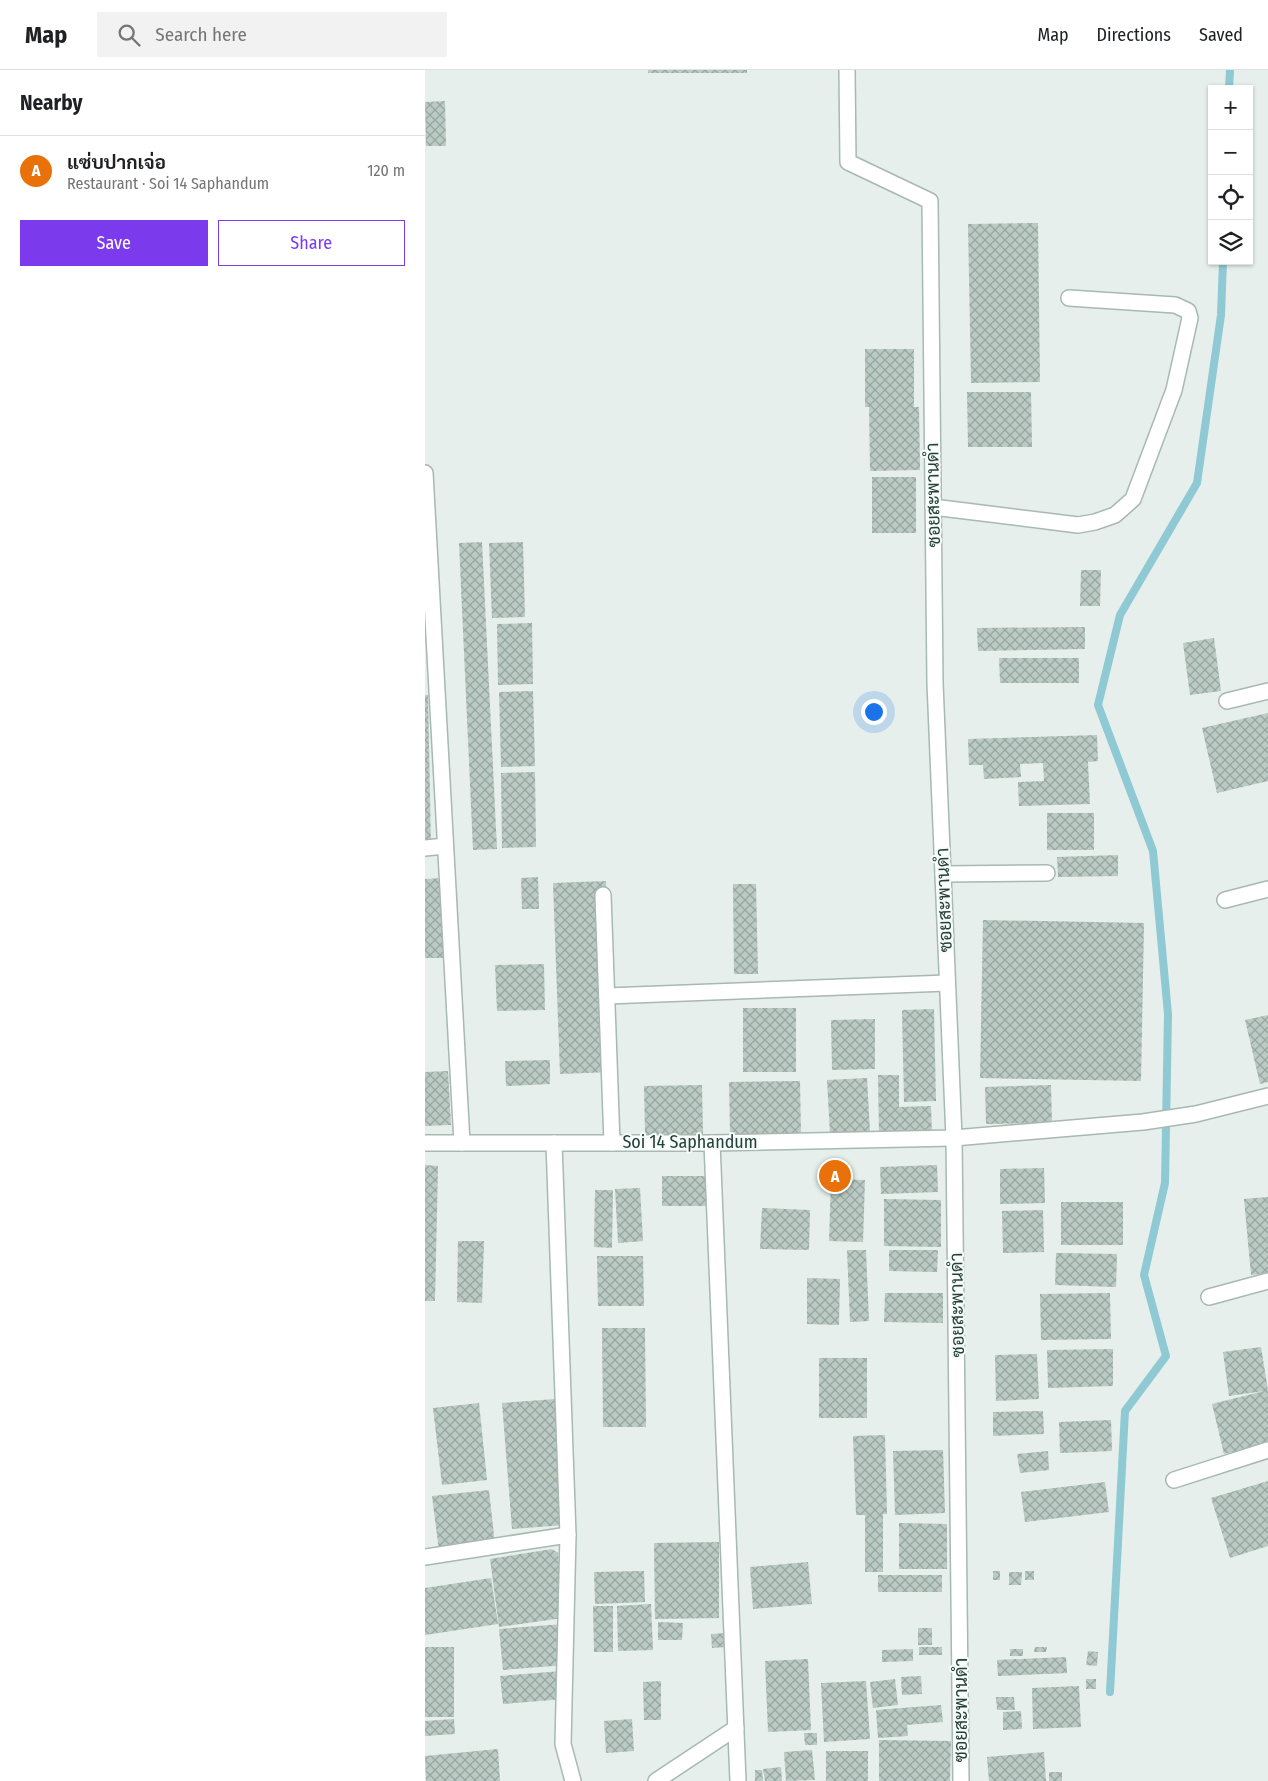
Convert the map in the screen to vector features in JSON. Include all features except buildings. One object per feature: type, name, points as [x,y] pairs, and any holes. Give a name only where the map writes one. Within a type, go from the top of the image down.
[{"type":"street","name":"ซอยสะพานดำ","points":[[847,70],[848,162],[930,201],[935,684],[954,1138],[961,1781]]},
{"type":"street","points":[[933,507],[1078,525],[1095,522],[1115,515],[1133,499],[1174,390],[1190,318],[1188,311],[1175,306],[1069,298]]},
{"type":"street","points":[[425,473],[430,666],[445,846],[462,1143]]},
{"type":"street","points":[[1227,701],[1268,691]]},
{"type":"street","points":[[425,848],[445,846]]},
{"type":"street","points":[[943,874],[1047,873]]},
{"type":"street","points":[[1225,900],[1268,889]]},
{"type":"street","points":[[603,895],[612,1143]]},
{"type":"street","points":[[607,996],[947,983]]},
{"type":"street","name":"Soi 14 Saphandum","points":[[425,1143],[712,1143],[954,1138],[1143,1122],[1196,1114],[1268,1096]]},
{"type":"street","points":[[554,1143],[568,1535],[563,1744],[573,1781]]},
{"type":"street","points":[[712,1143],[738,1781]]},
{"type":"street","points":[[1209,1297],[1268,1281]]},
{"type":"street","points":[[1174,1480],[1268,1450]]},
{"type":"street","points":[[425,1557],[568,1535]]},
{"type":"street","points":[[656,1781],[736,1728]]},
{"type":"waterway","points":[[1229,85],[1230,70]]},
{"type":"waterway","points":[[1110,1692],[1125,1411],[1166,1356],[1144,1275],[1165,1183],[1168,1014],[1153,851],[1098,705],[1120,615],[1197,483],[1221,315],[1223,265]]},
{"type":"place","name":"แซ่บปากเจ่อ","points":[[835,1176]]}]
